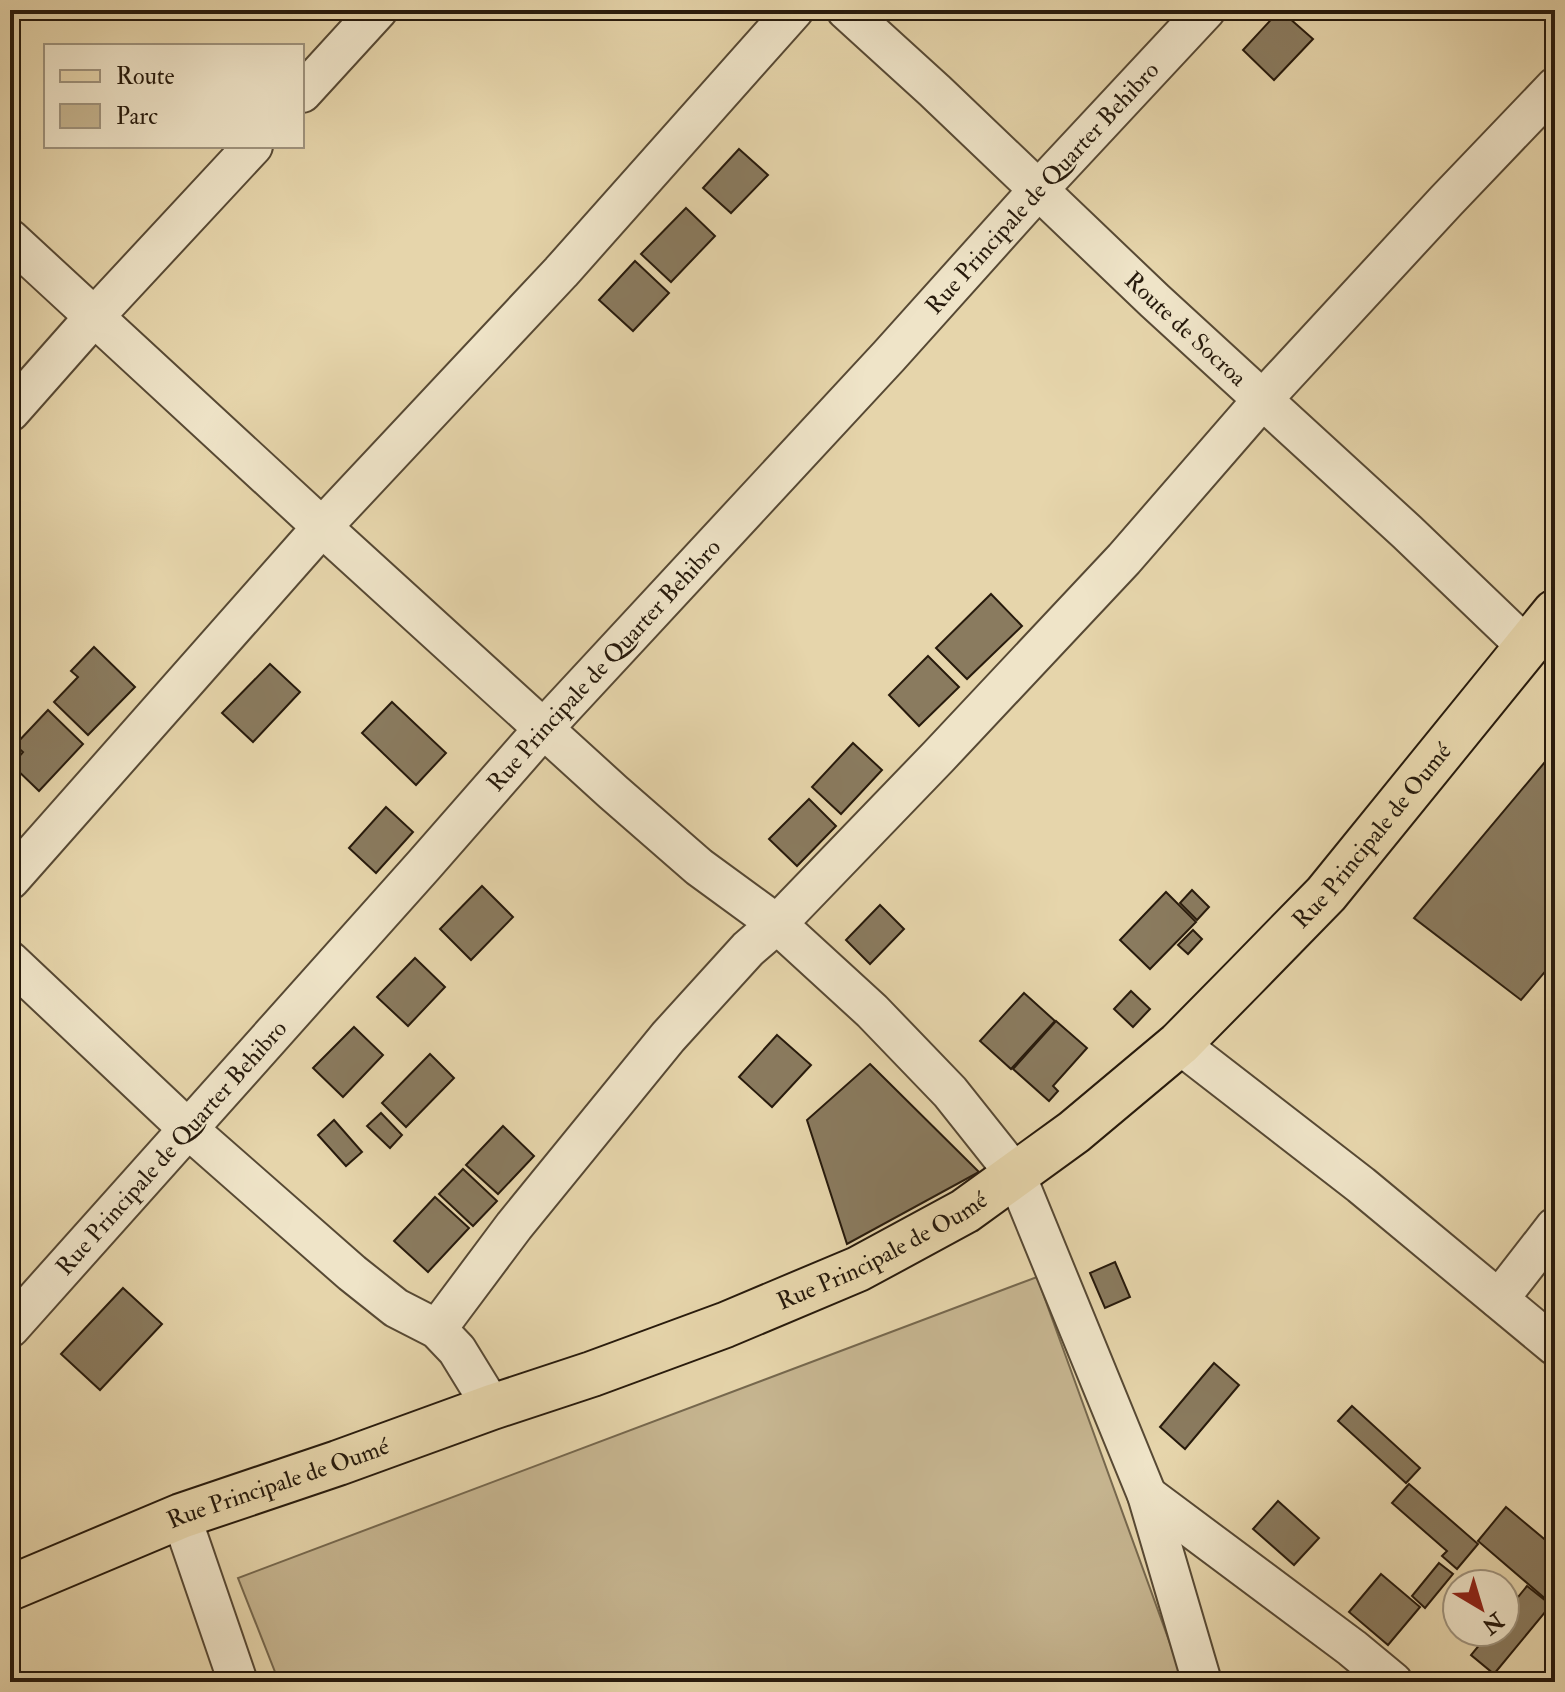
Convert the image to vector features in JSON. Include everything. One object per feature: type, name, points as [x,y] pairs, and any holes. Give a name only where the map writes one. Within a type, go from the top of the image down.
[{"type":"main road","name":"Rue Principale de Oumé","points":[[10,1588],[181,1516],[725,1325],[858,1269],[965,1211],[1074,1132],[1179,1044],[1326,894],[1555,612]]},
{"type":"street","points":[[304,91],[378,10]]},
{"type":"street","points":[[10,880],[322,527],[561,272],[794,10]]},
{"type":"street","name":"Route de Socroa","points":[[846,10],[1526,646]]},
{"type":"street","name":"Rue Principale de Quarter Behibro","points":[[10,1328],[544,728],[1206,10]]},
{"type":"street","points":[[437,1329],[514,1226],[668,1037],[748,949],[777,924],[1124,559],[1263,399],[1555,87]]},
{"type":"street","points":[[10,412],[251,148]]},
{"type":"street","points":[[10,239],[613,792],[699,867],[777,924],[872,1011],[950,1092],[1016,1175],[1147,1495],[1202,1682]]},
{"type":"street","points":[[10,961],[187,1128],[352,1273],[396,1308],[437,1329],[457,1350],[492,1407]]},
{"type":"street","points":[[1179,1044],[1361,1185],[1555,1346]]},
{"type":"street","points":[[1499,1299],[1555,1227]]},
{"type":"street","points":[[1147,1495],[1393,1682]]},
{"type":"street","points":[[181,1516],[238,1682]]},
{"type":"green space","points":[[1037,1277],[1184,1682],[279,1682],[238,1578]]},
{"type":"building","points":[[1280,10],[1313,39],[1274,80],[1243,50]]},
{"type":"building","points":[[739,149],[768,175],[731,213],[703,188]]},
{"type":"building","points":[[686,208],[715,236],[671,282],[641,254]]},
{"type":"building","points":[[635,261],[669,293],[633,331],[599,300]]},
{"type":"building","points":[[991,594],[1022,626],[967,679],[936,648]]},
{"type":"building","points":[[94,647],[135,687],[88,735],[54,702],[78,677],[71,671]]},
{"type":"building","points":[[928,656],[959,687],[919,726],[889,695]]},
{"type":"building","points":[[270,664],[300,692],[253,742],[222,713]]},
{"type":"building","points":[[392,702],[446,753],[416,785],[362,733]]},
{"type":"building","points":[[48,710],[83,744],[39,791],[12,765],[23,752],[15,745]]},
{"type":"building","points":[[853,743],[882,770],[841,814],[812,787]]},
{"type":"building","points":[[1555,750],[1555,960],[1521,1000],[1414,918]]},
{"type":"building","points":[[809,799],[836,826],[797,866],[769,839]]},
{"type":"building","points":[[386,807],[413,832],[376,873],[349,848]]},
{"type":"building","points":[[482,886],[513,917],[471,960],[440,929]]},
{"type":"building","points":[[1192,890],[1209,907],[1197,920],[1180,903]]},
{"type":"building","points":[[1166,892],[1196,922],[1150,969],[1120,940]]},
{"type":"building","points":[[880,905],[904,929],[870,964],[846,940]]},
{"type":"building","points":[[1193,930],[1202,939],[1188,954],[1178,945]]},
{"type":"building","points":[[415,958],[445,987],[408,1026],[377,997]]},
{"type":"building","points":[[1131,991],[1150,1009],[1133,1027],[1114,1009]]},
{"type":"building","points":[[1024,993],[1055,1021],[1011,1069],[980,1041]]},
{"type":"building","points":[[1056,1021],[1087,1048],[1053,1086],[1058,1091],[1049,1101],[1013,1069]]},
{"type":"building","points":[[354,1027],[383,1055],[343,1097],[313,1068]]},
{"type":"building","points":[[777,1035],[811,1065],[772,1107],[739,1077]]},
{"type":"building","points":[[430,1054],[454,1078],[406,1127],[382,1103]]},
{"type":"building","points":[[870,1064],[979,1172],[847,1244],[807,1120]]},
{"type":"building","points":[[381,1113],[402,1135],[390,1148],[367,1126]]},
{"type":"building","points":[[334,1120],[362,1152],[346,1166],[318,1135]]},
{"type":"building","points":[[503,1126],[534,1156],[498,1194],[466,1165]]},
{"type":"building","points":[[463,1169],[497,1201],[473,1226],[439,1194]]},
{"type":"building","points":[[435,1197],[469,1228],[428,1272],[394,1241]]},
{"type":"building","points":[[1115,1262],[1130,1297],[1105,1308],[1090,1273]]},
{"type":"building","points":[[123,1288],[162,1324],[100,1390],[61,1354]]},
{"type":"building","points":[[1214,1363],[1239,1385],[1185,1449],[1160,1427]]},
{"type":"building","points":[[1352,1406],[1420,1468],[1406,1483],[1338,1421]]},
{"type":"building","points":[[1409,1484],[1478,1544],[1456,1568],[1442,1556],[1447,1551],[1392,1503]]},
{"type":"building","points":[[1278,1501],[1319,1538],[1294,1565],[1253,1529]]},
{"type":"building","points":[[1506,1507],[1555,1548],[1555,1592],[1548,1601],[1521,1578],[1521,1568],[1510,1568],[1478,1541]]},
{"type":"building","points":[[1439,1563],[1445,1568],[1441,1568],[1441,1589],[1425,1608],[1412,1596]]},
{"type":"building","points":[[1381,1574],[1420,1607],[1388,1645],[1349,1612]]},
{"type":"building","points":[[1527,1586],[1551,1605],[1521,1641],[1521,1593]]},
{"type":"building","points":[[1477,1648],[1515,1648],[1494,1674],[1471,1655]]}]
